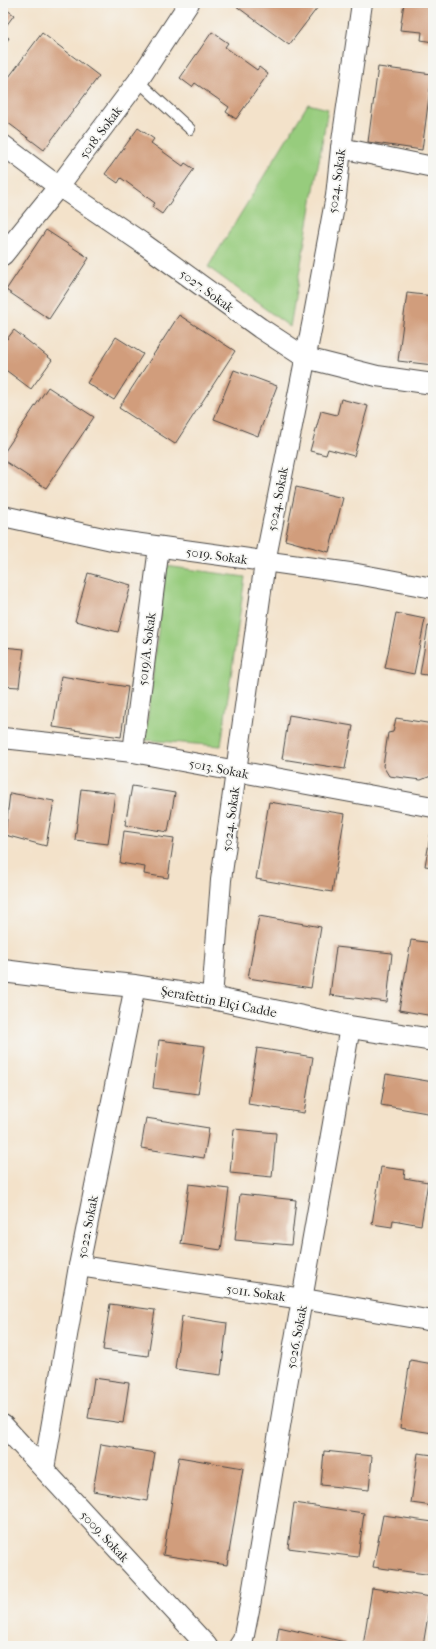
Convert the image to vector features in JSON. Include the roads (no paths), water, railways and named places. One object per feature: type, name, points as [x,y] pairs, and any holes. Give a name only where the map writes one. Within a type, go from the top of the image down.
[{"type":"street","name":"5018. Sokak","points":[[3,255],[59,186],[138,81],[189,3]]},
{"type":"street","name":"5024. Sokak","points":[[212,998],[221,880],[265,562],[306,358],[336,196],[341,148],[362,3]]},
{"type":"street","name":"5027. Sokak","points":[[3,145],[59,186],[142,242],[260,328],[306,358],[377,376],[433,384]]},
{"type":"street","points":[[341,148],[433,167]]},
{"type":"street","name":"5019. Sokak","points":[[3,516],[112,540],[357,574],[433,588]]},
{"type":"street","name":"5019/A. Sokak","points":[[133,752],[160,547]]},
{"type":"street","name":"5013. Sokak","points":[[3,738],[133,752],[433,807]]},
{"type":"street","name":"Şerafettin Elçi Cadde","points":[[3,971],[135,986],[212,998],[350,1027],[433,1040]]},
{"type":"street","name":"5022. Sokak","points":[[44,1469],[79,1266],[135,986]]},
{"type":"street","name":"5026. Sokak","points":[[239,1646],[243,1640],[251,1600],[286,1390],[350,1027]]},
{"type":"street","name":"5011. Sokak","points":[[79,1266],[303,1299],[433,1321]]},
{"type":"street","name":"5009. Sokak","points":[[3,1425],[207,1646]]},
{"type":"lane","points":[[138,81],[190,129]]}]
